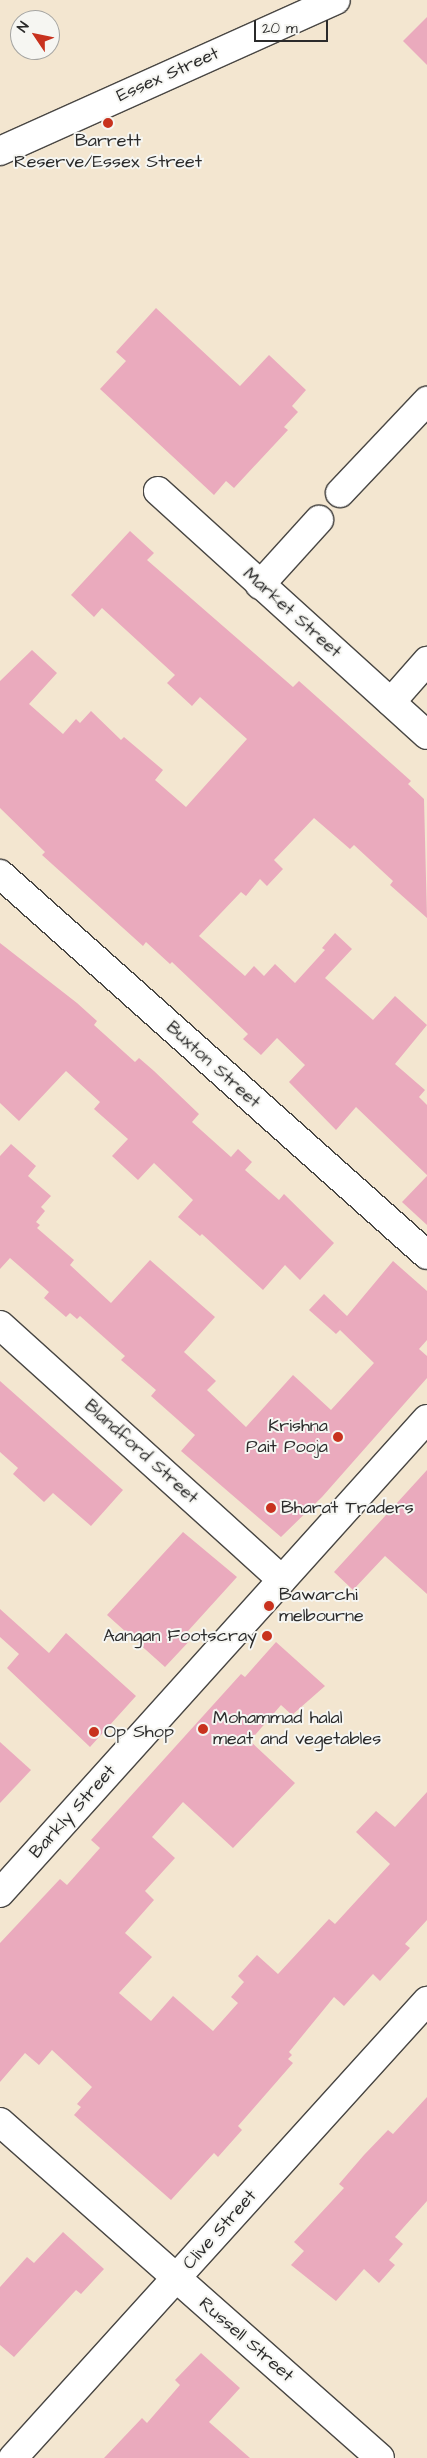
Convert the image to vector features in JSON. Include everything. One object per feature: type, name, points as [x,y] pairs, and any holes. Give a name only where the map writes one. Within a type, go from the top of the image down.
[{"type":"street","name":"Essex Street","points":[[0,151],[336,0]]},
{"type":"street","points":[[340,493],[427,401]]},
{"type":"street","name":"Market Street","points":[[158,491],[427,735]]},
{"type":"street","points":[[260,585],[319,520]]},
{"type":"street","points":[[390,702],[427,662]]},
{"type":"street","name":"Buxton Street","points":[[0,874],[427,1255]]},
{"type":"street","name":"Blandford Street","points":[[0,1324],[282,1580]]},
{"type":"street","name":"Barkly Street","points":[[0,1893],[427,1418]]},
{"type":"street","name":"Clive Street","points":[[13,2458],[427,2001]]},
{"type":"street","name":"Russell Street","points":[[0,2122],[380,2458]]},
{"type":"building","points":[[427,17],[427,65],[403,41]]},
{"type":"building","points":[[156,308],[240,386],[269,355],[306,390],[292,406],[298,412],[284,427],[288,430],[234,488],[226,481],[214,495],[100,389],[126,361],[116,352]]},
{"type":"building","points":[[130,531],[154,553],[147,560],[293,687],[299,681],[411,781],[408,784],[424,799],[427,918],[390,885],[393,881],[354,845],[350,849],[314,818],[274,860],[283,869],[267,886],[260,879],[246,896],[241,892],[199,936],[245,976],[254,966],[264,976],[275,964],[295,983],[325,950],[322,948],[335,933],[352,949],[325,978],[373,1020],[395,996],[427,1025],[395,1064],[425,1090],[419,1097],[427,1105],[427,1175],[356,1107],[336,1130],[289,1082],[305,1065],[277,1038],[261,1055],[243,1039],[248,1034],[172,962],[170,964],[146,942],[143,946],[42,855],[45,852],[0,808],[0,681],[32,650],[57,673],[29,704],[63,734],[76,719],[80,723],[91,711],[121,740],[124,737],[163,770],[155,780],[186,807],[247,739],[200,697],[192,706],[167,683],[175,675],[102,608],[94,617],[71,595]]},
{"type":"building","points":[[0,943],[77,1003],[97,1021],[94,1025],[135,1062],[139,1058],[154,1071],[199,1114],[192,1122],[231,1157],[238,1149],[252,1162],[245,1170],[279,1200],[284,1194],[334,1243],[300,1280],[285,1265],[263,1290],[202,1234],[200,1236],[178,1217],[193,1200],[154,1163],[138,1180],[112,1156],[128,1139],[94,1109],[100,1102],[66,1071],[19,1121],[0,1103]]},
{"type":"building","points":[[11,1144],[36,1166],[28,1176],[51,1196],[41,1207],[45,1211],[36,1222],[40,1225],[37,1228],[74,1260],[70,1265],[111,1303],[150,1260],[215,1317],[184,1352],[216,1381],[207,1390],[246,1427],[293,1375],[331,1410],[374,1363],[340,1330],[336,1334],[309,1310],[324,1294],[347,1316],[393,1261],[427,1291],[427,1340],[419,1349],[427,1356],[427,1378],[322,1497],[281,1537],[181,1451],[195,1435],[151,1396],[156,1390],[121,1360],[125,1356],[80,1316],[77,1319],[70,1313],[66,1317],[44,1298],[49,1292],[10,1258],[0,1269],[0,1156]]},
{"type":"building","points":[[427,1176],[427,1225],[402,1202]]},
{"type":"building","points":[[0,1381],[123,1490],[91,1526],[53,1493],[44,1502],[13,1474],[18,1468],[0,1452]]},
{"type":"building","points":[[427,1470],[427,1594],[385,1556],[353,1590],[334,1572]]},
{"type":"building","points":[[183,1532],[237,1577],[188,1631],[194,1636],[165,1667],[107,1615]]},
{"type":"building","points":[[0,1609],[49,1653],[66,1633],[136,1696],[90,1747],[7,1668],[19,1654],[0,1637]]},
{"type":"building","points":[[276,1642],[325,1686],[292,1715],[281,1705],[250,1741],[295,1783],[233,1848],[183,1802],[152,1837],[175,1858],[145,1891],[154,1900],[125,1933],[152,1957],[119,1993],[151,2021],[173,1996],[213,2031],[238,2003],[231,1997],[244,1982],[238,1976],[257,1955],[278,1974],[329,1919],[335,1924],[390,1864],[356,1832],[376,1811],[395,1827],[427,1792],[427,1920],[405,1944],[410,1948],[380,1981],[373,1974],[344,2006],[334,1997],[289,2052],[292,2055],[288,2059],[293,2063],[238,2126],[242,2130],[218,2157],[214,2153],[171,2200],[74,2115],[81,2107],[77,2104],[92,2087],[52,2050],[39,2065],[25,2053],[0,2082],[0,1943],[60,1879],[67,1885],[100,1848],[91,1840],[241,1674],[245,1677]]},
{"type":"building","points":[[0,1742],[31,1770],[0,1803]]},
{"type":"building","points":[[427,2097],[427,2201],[395,2237],[403,2244],[389,2260],[395,2265],[379,2283],[364,2269],[336,2301],[291,2265],[304,2251],[294,2242],[344,2188],[339,2184],[364,2155],[388,2130],[393,2134]]},
{"type":"building","points":[[63,2232],[104,2269],[81,2294],[76,2290],[14,2357],[0,2345],[0,2287],[27,2257],[34,2263]]},
{"type":"building","points":[[201,2353],[240,2388],[209,2422],[250,2458],[104,2458],[142,2418],[147,2423],[180,2385],[175,2380]]},
{"type":"place","name":"Barrett Reserve/Essex Street","points":[[108,123]]},
{"type":"place","name":"Krishna Pait Pooja","points":[[338,1437]]},
{"type":"place","name":"Bharat Traders","points":[[271,1508]]},
{"type":"place","name":"Bawarchi melbourne","points":[[269,1606]]},
{"type":"place","name":"Aangan Footscray","points":[[267,1636]]},
{"type":"place","name":"Mohammad halal meat and vegetables","points":[[203,1729]]},
{"type":"place","name":"Op Shop","points":[[94,1732]]}]
